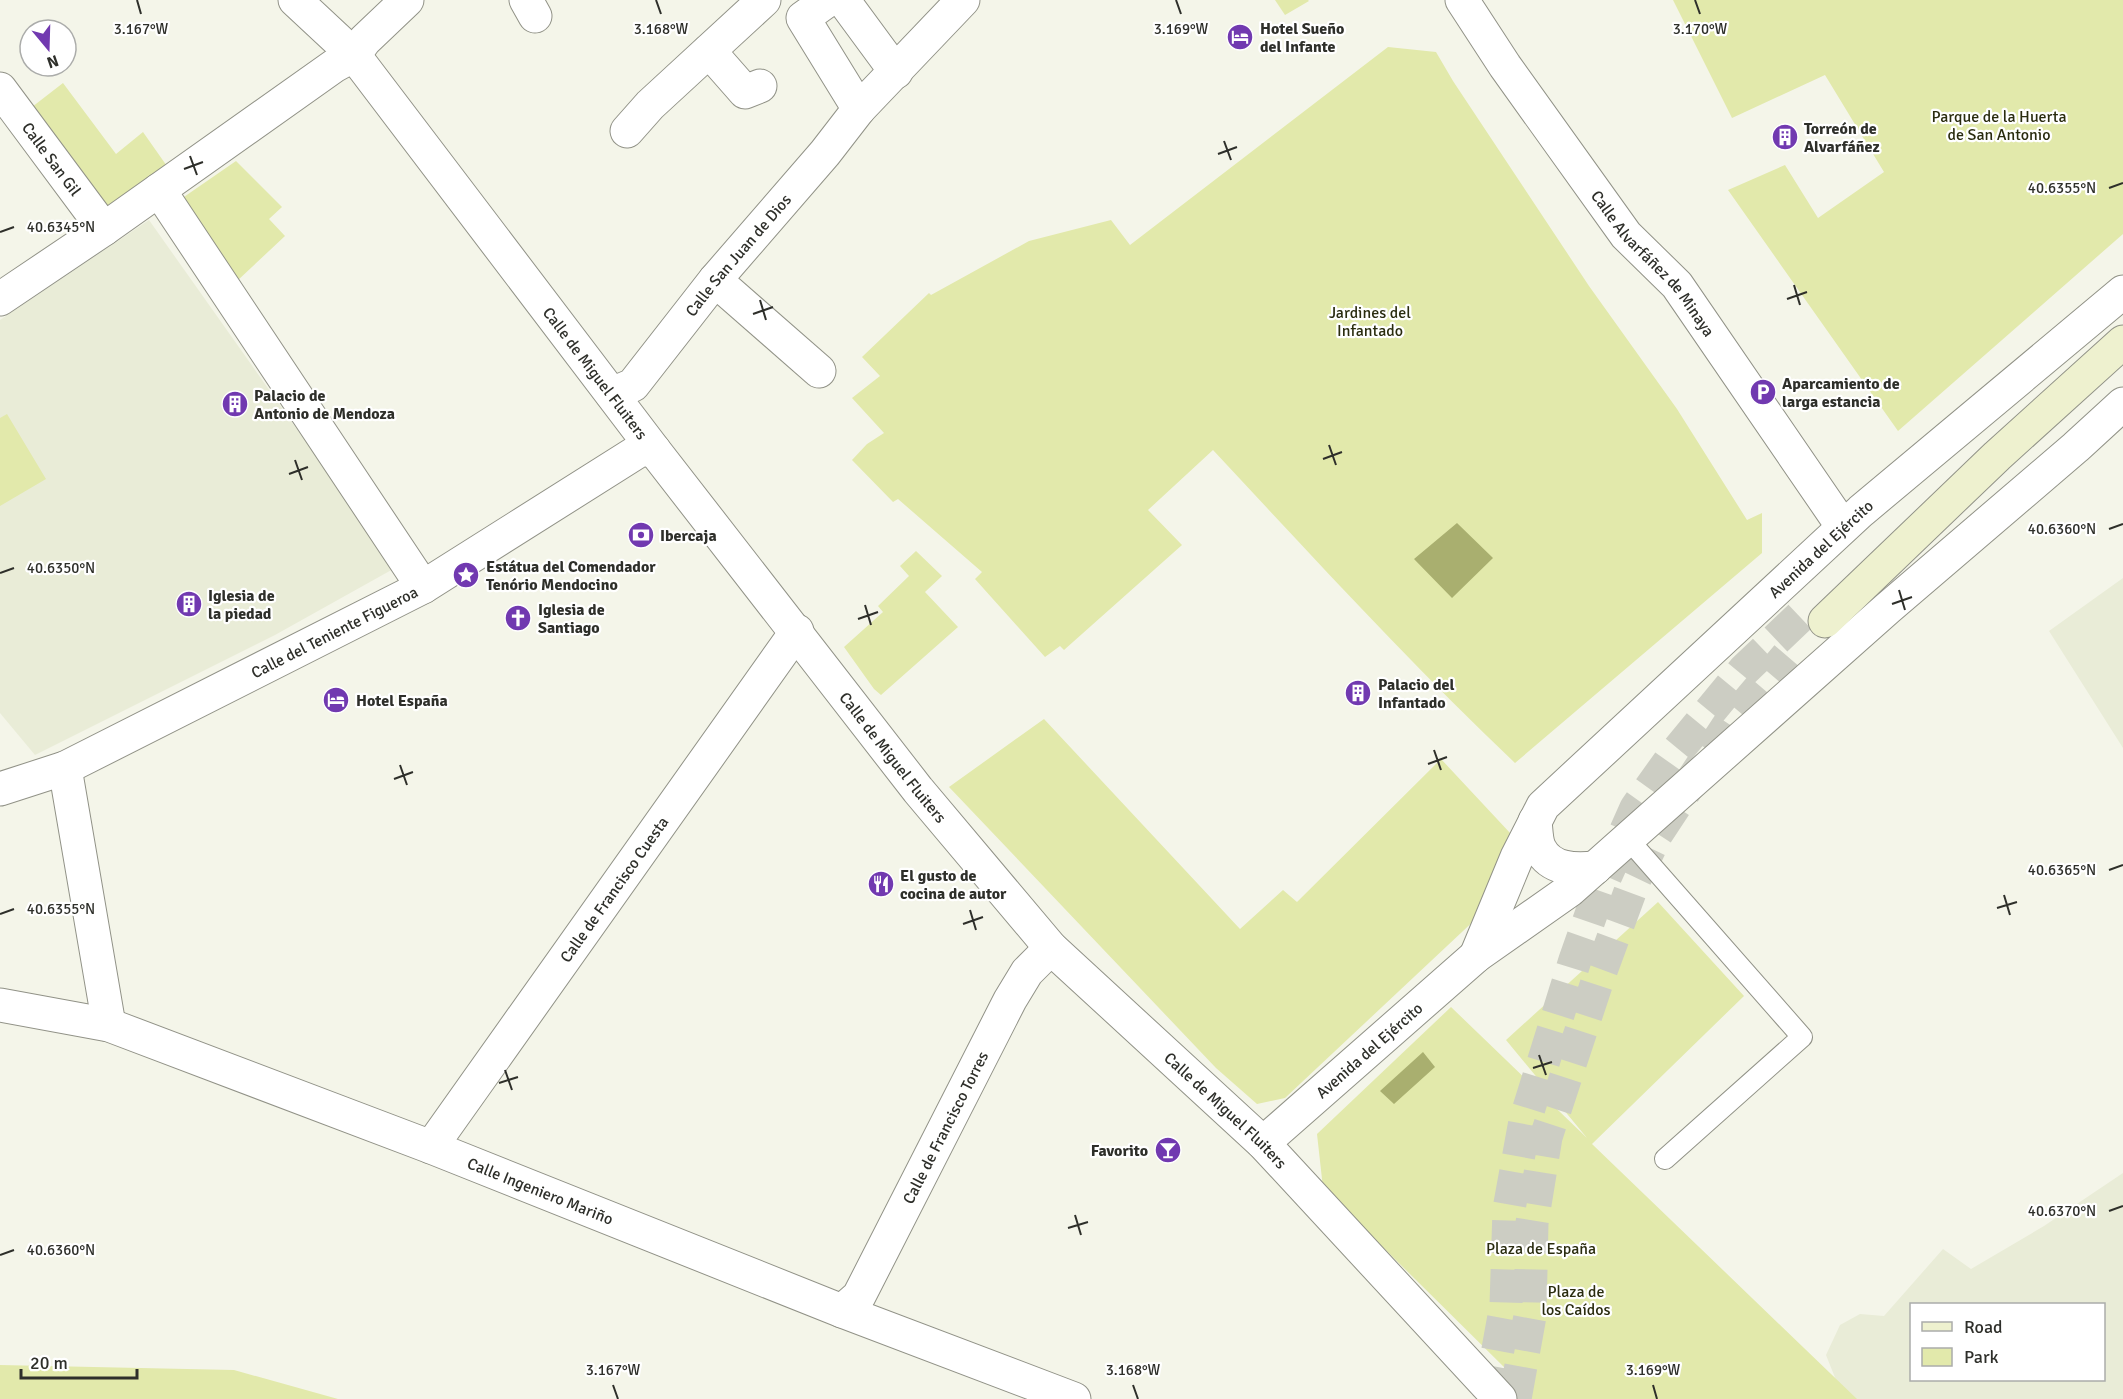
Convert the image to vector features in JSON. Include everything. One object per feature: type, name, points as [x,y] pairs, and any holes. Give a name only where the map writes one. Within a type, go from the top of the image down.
[{"type":"main road","points":[[1817,614],[2123,342]]},
{"type":"street","name":"Calle de Miguel Fluiters","points":[[295,0],[354,55],[654,450],[918,790],[1051,948],[1263,1143],[1500,1399]]},
{"type":"street","points":[[0,298],[104,229],[334,66],[354,55],[407,0]]},
{"type":"street","points":[[627,131],[650,105],[764,0]]},
{"type":"street","points":[[843,0],[896,72]]},
{"type":"street","name":"Calle San Juan de Dios","points":[[612,394],[633,385],[715,280],[825,153],[859,109],[963,0]]},
{"type":"street","name":"Calle Alvarfáñez de Minaya","points":[[1462,0],[1505,66],[1626,235],[1677,285],[1843,527]]},
{"type":"street","points":[[806,6],[859,109]]},
{"type":"street","points":[[709,51],[745,92],[760,86]]},
{"type":"street","name":"Calle San Gil","points":[[0,88],[104,229]]},
{"type":"street","points":[[159,190],[423,587]]},
{"type":"street","points":[[715,280],[819,371]]},
{"type":"street","name":"Avenida del Ejército","points":[[1476,956],[1517,858],[1543,806],[1843,527],[2123,292]]},
{"type":"street","name":"Avenida del Ejército","points":[[1263,1143],[1476,956],[1570,890],[1888,608],[2123,404]]},
{"type":"street","name":"Calle del Teniente Figueroa","points":[[0,789],[65,768],[423,587],[640,450],[654,450]]},
{"type":"street","name":"Calle de Francisco Cuesta","points":[[431,1147],[796,631]]},
{"type":"street","points":[[65,768],[109,1025]]},
{"type":"street","points":[[1535,821],[1539,849],[1552,863],[1574,870],[1595,868]]},
{"type":"street","name":"Calle de Francisco Torres","points":[[842,1311],[859,1296],[1010,1000],[1027,972],[1051,948]]},
{"type":"street","name":"Calle Ingeniero Mariño","points":[[0,1005],[109,1025],[431,1147],[842,1311],[1074,1399]]},
{"type":"lane","points":[[1628,839],[1802,1037],[1665,1158]]},
{"type":"shaded area","points":[[149,220],[395,568],[275,635],[35,755],[0,713],[0,320]]},
{"type":"shaded area","points":[[1457,523],[1493,558],[1452,598],[1414,559]]},
{"type":"shaded area","points":[[2123,578],[2123,748],[2049,631]]},
{"type":"shaded area","points":[[1423,1052],[1435,1067],[1394,1104],[1380,1091]]},
{"type":"shaded area","points":[[2123,1173],[2123,1399],[1824,1399],[1838,1385],[1826,1355],[1840,1325],[1860,1314],[1884,1316],[1943,1249],[1971,1269],[2044,1226]]},
{"type":"green space","points":[[1275,0],[1308,0],[1309,1],[1285,15]]},
{"type":"green space","name":"Parque de la Huerta de San Antonio","points":[[1673,0],[2123,0],[2123,234],[1898,431],[1728,190],[1785,165],[1818,218],[1884,172],[1825,75],[1732,118]]},
{"type":"green space","name":"Jardines del Infantado","points":[[1388,47],[1436,52],[1589,286],[1677,409],[1747,520],[1762,513],[1762,553],[1515,763],[1399,648],[1213,450],[1148,510],[1182,545],[1064,650],[1060,646],[1045,657],[975,579],[982,572],[898,499],[893,502],[852,460],[867,444],[884,433],[852,398],[880,376],[862,357],[929,293],[931,295],[1029,241],[1111,220],[1130,245]]},
{"type":"green space","points":[[63,83],[116,154],[143,132],[169,169],[109,210],[32,107]]},
{"type":"green space","points":[[236,161],[282,207],[269,219],[285,236],[237,281],[181,199]]},
{"type":"green space","points":[[7,414],[46,479],[0,506],[0,418]]},
{"type":"green space","points":[[916,551],[942,576],[925,592],[958,627],[881,695],[874,689],[844,647],[883,612],[878,606],[909,576],[900,566]]},
{"type":"green space","points":[[1044,719],[1240,929],[1283,890],[1297,902],[1441,759],[1511,834],[1479,916],[1285,1098],[1257,1104],[1216,1068],[949,787]]},
{"type":"green space","name":"Plaza de los Caídos","points":[[1658,902],[1744,996],[1592,1144],[1857,1399],[1495,1399],[1508,1371],[1323,1188],[1317,1134],[1451,1007],[1587,1138],[1506,1040]]},
{"type":"green space","points":[[0,1365],[234,1370],[338,1399],[0,1399]]},
{"type":"tunnel","points":[[1489,1399],[1506,1305],[1509,1209],[1525,1121],[1575,960],[1600,889],[1636,808],[1673,756],[1744,670],[1809,608]]},
{"type":"tunnel","points":[[1515,1399],[1530,1316],[1532,1223],[1546,1137],[1598,979],[1634,881],[1656,835],[1729,724],[1787,656]]},
{"type":"place","name":"Hotel Sueño del Infante","points":[[1240,37]]},
{"type":"place","name":"Torreón de Alvarfáñez","points":[[1785,137]]},
{"type":"place","name":"Aparcamiento de larga estancia","points":[[1763,392]]},
{"type":"place","name":"Palacio de Antonio de Mendoza","points":[[235,404]]},
{"type":"place","name":"Ibercaja","points":[[641,535]]},
{"type":"place","name":"Estátua del Comendador Tenório Mendocino","points":[[466,575]]},
{"type":"place","name":"Iglesia de la piedad","points":[[189,604]]},
{"type":"place","name":"Iglesia de Santiago","points":[[518,618]]},
{"type":"place","name":"Palacio del Infantado","points":[[1358,693]]},
{"type":"place","name":"Hotel España","points":[[336,700]]},
{"type":"place","name":"El gusto de cocina de autor","points":[[881,884]]},
{"type":"place","name":"Favorito","points":[[1168,1150]]},
{"type":"park label","name":"Plaza de España","points":[[1541,1248]]}]
